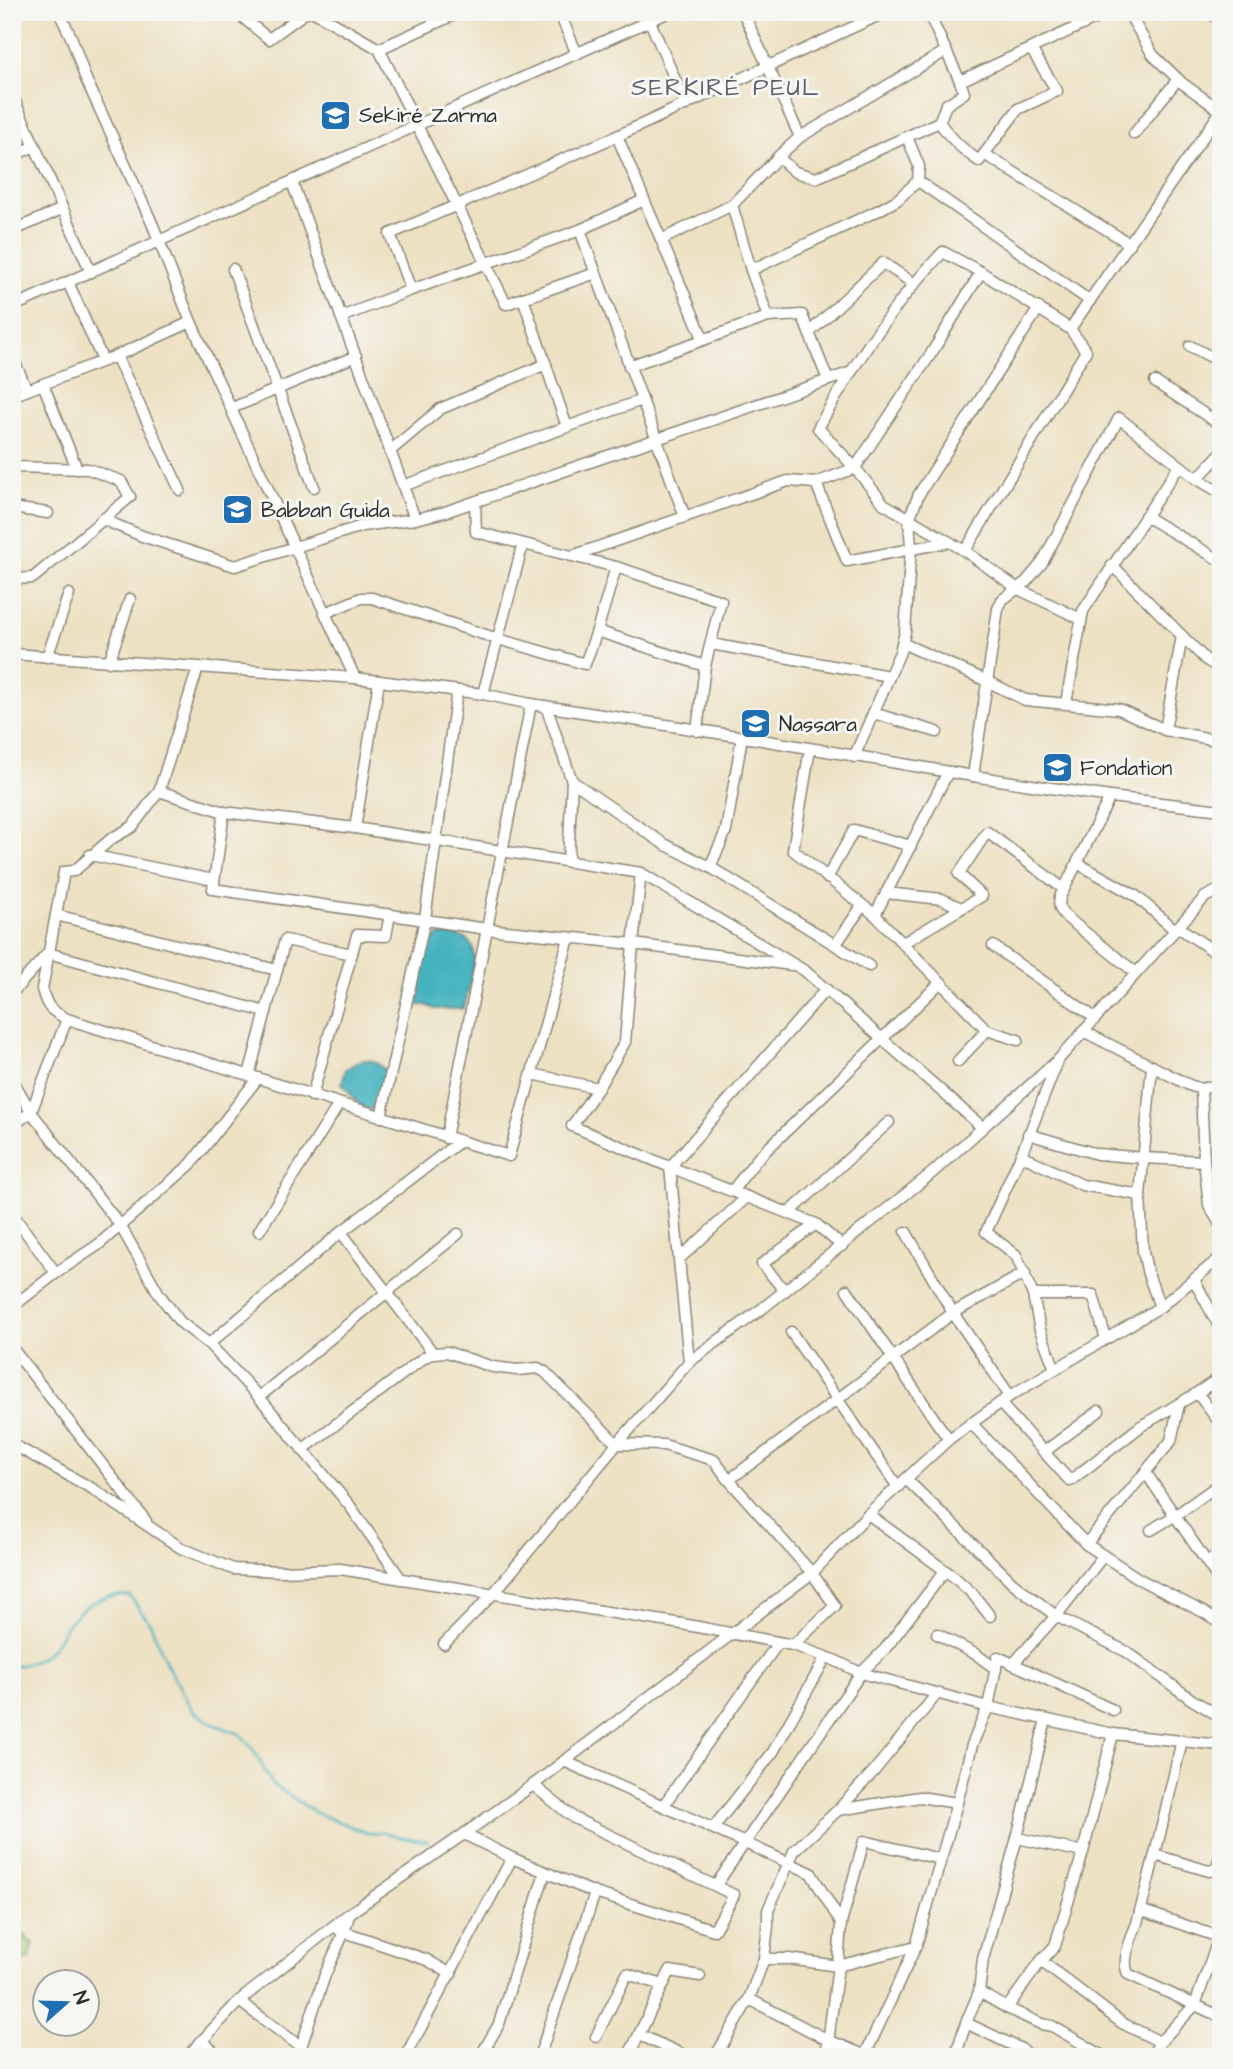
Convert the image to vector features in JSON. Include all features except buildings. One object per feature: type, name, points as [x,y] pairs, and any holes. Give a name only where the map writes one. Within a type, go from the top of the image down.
[{"type":"street","points":[[59,12],[72,38],[85,77],[160,241],[191,322],[355,678]]},
{"type":"street","points":[[236,12],[269,40],[306,12]]},
{"type":"street","points":[[314,12],[379,49],[506,304],[596,274]]},
{"type":"street","points":[[379,49],[460,12]]},
{"type":"street","points":[[559,12],[577,54]]},
{"type":"street","points":[[12,307],[577,54],[648,17],[669,12]]},
{"type":"street","points":[[743,12],[800,137]]},
{"type":"street","points":[[411,290],[390,234],[769,68],[886,12]]},
{"type":"street","points":[[778,157],[795,172],[816,178],[939,122],[946,105],[964,93],[928,12]]},
{"type":"street","points":[[960,81],[1110,12]]},
{"type":"street","points":[[1070,329],[1221,111],[1178,79],[1153,55],[1128,12]]},
{"type":"street","points":[[1212,12],[1221,20]]},
{"type":"street","points":[[648,17],[686,105]]},
{"type":"street","points":[[939,122],[951,140],[979,161],[1018,109],[1057,91],[1031,49]]},
{"type":"street","points":[[661,240],[732,205],[800,137],[946,51]]},
{"type":"street","points":[[1134,134],[1178,79]]},
{"type":"street","points":[[12,95],[91,272]]},
{"type":"street","points":[[617,136],[704,338]]},
{"type":"street","points":[[751,270],[897,200],[918,181],[919,166],[907,137]]},
{"type":"street","points":[[12,156],[35,146]]},
{"type":"street","points":[[984,155],[1130,244]]},
{"type":"street","points":[[918,181],[1090,301]]},
{"type":"street","points":[[292,182],[415,519]]},
{"type":"street","points":[[341,317],[580,230],[644,200]]},
{"type":"street","points":[[732,205],[768,317]]},
{"type":"street","points":[[12,231],[62,209]]},
{"type":"street","points":[[580,230],[685,517]]},
{"type":"street","points":[[965,551],[1086,351],[1070,329],[981,272],[943,252],[896,304],[849,373],[818,428],[884,504],[965,551],[1018,589],[1081,619]]},
{"type":"street","points":[[809,333],[883,262],[913,283]]},
{"type":"street","points":[[233,269],[314,487]]},
{"type":"street","points":[[572,556],[788,481],[816,483],[855,468],[934,349],[981,272]]},
{"type":"street","points":[[68,282],[103,361]]},
{"type":"street","points":[[523,298],[567,427]]},
{"type":"street","points":[[855,757],[905,632],[911,548],[909,519],[919,494],[1039,308]]},
{"type":"street","points":[[629,366],[768,317],[802,315],[828,380]]},
{"type":"street","points":[[12,396],[116,356],[191,322]]},
{"type":"street","points":[[1190,346],[1221,362]]},
{"type":"street","points":[[12,356],[27,390]]},
{"type":"street","points":[[116,356],[180,490]]},
{"type":"street","points":[[232,408],[356,356]]},
{"type":"street","points":[[390,451],[440,409],[545,364]]},
{"type":"street","points":[[102,519],[142,536],[235,566],[362,526],[445,512],[849,373]]},
{"type":"street","points":[[1155,382],[1221,425]]},
{"type":"street","points":[[43,384],[77,469]]},
{"type":"street","points":[[403,486],[642,400]]},
{"type":"street","points":[[973,776],[998,609],[1002,600],[1027,582],[1042,563],[1119,418],[1179,466],[1221,493]]},
{"type":"street","points":[[1197,479],[1221,453]]},
{"type":"street","points":[[1066,703],[1083,611],[1179,466]]},
{"type":"street","points":[[12,467],[88,469],[121,481],[130,496],[33,578],[12,579]]},
{"type":"street","points":[[816,483],[846,561],[950,542]]},
{"type":"street","points":[[475,502],[476,532],[616,567],[721,601],[705,666],[697,731]]},
{"type":"street","points":[[12,508],[48,513]]},
{"type":"street","points":[[1145,516],[1221,561]]},
{"type":"street","points":[[483,694],[523,544]]},
{"type":"street","points":[[1112,565],[1206,660],[1221,669]]},
{"type":"street","points":[[326,612],[361,598],[372,598],[585,664],[616,567]]},
{"type":"street","points":[[47,657],[69,594]]},
{"type":"street","points":[[109,662],[130,599]]},
{"type":"street","points":[[597,631],[705,666]]},
{"type":"street","points":[[1165,730],[1182,636]]},
{"type":"street","points":[[902,643],[1025,700],[1118,709],[1165,730],[1221,741]]},
{"type":"street","points":[[711,644],[889,676]]},
{"type":"street","points":[[12,654],[355,678],[483,694],[973,776],[1110,797],[1221,810]]},
{"type":"street","points":[[198,668],[159,790],[132,827],[111,839],[74,871],[64,872],[42,989],[50,1010],[67,1019],[509,1156],[569,938]]},
{"type":"street","points":[[355,828],[379,681]]},
{"type":"street","points":[[381,1117],[425,919],[457,691]]},
{"type":"street","points":[[446,1138],[531,704]]},
{"type":"street","points":[[546,706],[572,781],[568,862]]},
{"type":"street","points":[[873,713],[937,732]]},
{"type":"street","points":[[710,867],[726,831],[742,737]]},
{"type":"street","points":[[810,749],[793,849],[875,915],[987,1030],[1018,1040]]},
{"type":"street","points":[[875,915],[948,772]]},
{"type":"street","points":[[572,781],[664,844],[710,867],[869,967]]},
{"type":"street","points":[[159,790],[224,812],[355,828],[641,873],[797,966],[982,1127]]},
{"type":"street","points":[[1110,797],[1060,897],[1060,911],[1136,973]]},
{"type":"street","points":[[224,812],[213,889],[487,929],[633,944],[797,966]]},
{"type":"street","points":[[828,878],[855,830],[911,846]]},
{"type":"street","points":[[903,943],[982,895],[958,874],[987,832],[1064,889]]},
{"type":"street","points":[[90,855],[214,880]]},
{"type":"street","points":[[1077,863],[1136,896],[1177,929],[1221,956]]},
{"type":"street","points":[[641,873],[625,1042],[572,1126],[816,1224],[842,1247]]},
{"type":"street","points":[[444,1644],[492,1594],[689,1362],[842,1247],[932,1173],[1058,1060],[1205,897],[1221,889]]},
{"type":"street","points":[[886,893],[942,899],[961,908]]},
{"type":"street","points":[[836,944],[862,906]]},
{"type":"street","points":[[312,1096],[357,935],[386,936],[390,914]]},
{"type":"street","points":[[55,915],[277,970]]},
{"type":"street","points":[[12,1307],[98,1245],[191,1164],[254,1077],[266,1012],[285,940],[352,954]]},
{"type":"street","points":[[993,946],[1095,1018]]},
{"type":"street","points":[[14,987],[48,953]]},
{"type":"street","points":[[48,953],[266,1012]]},
{"type":"street","points":[[732,1191],[758,1158],[941,982]]},
{"type":"street","points":[[689,1362],[670,1167],[826,989]]},
{"type":"street","points":[[12,1126],[31,1112],[67,1019]]},
{"type":"street","points":[[958,1061],[987,1030]]},
{"type":"street","points":[[1083,1031],[1189,1085],[1202,1089],[1221,1084]]},
{"type":"street","points":[[1055,1369],[1040,1330],[1033,1295],[1016,1255],[986,1232],[1021,1155],[1058,1060]]},
{"type":"street","points":[[1152,1066],[1140,1195],[1143,1252],[1160,1307]]},
{"type":"street","points":[[532,1074],[598,1088]]},
{"type":"street","points":[[12,1079],[31,1112],[120,1225],[159,1294],[180,1322],[209,1344],[259,1397],[350,1506],[401,1579]]},
{"type":"street","points":[[1202,1089],[1204,1161],[1209,1205],[1221,1226]]},
{"type":"street","points":[[259,1231],[339,1104]]},
{"type":"street","points":[[789,1213],[889,1122]]},
{"type":"street","points":[[1027,1134],[1097,1154],[1204,1161]]},
{"type":"street","points":[[209,1344],[341,1232],[459,1142]]},
{"type":"street","points":[[1021,1155],[1082,1185],[1140,1195]]},
{"type":"street","points":[[679,1259],[747,1197]]},
{"type":"street","points":[[12,1222],[16,1219],[56,1273]]},
{"type":"street","points":[[785,1291],[762,1264],[816,1224]]},
{"type":"street","points":[[341,1232],[433,1353]]},
{"type":"street","points":[[906,1232],[953,1313],[1010,1396]]},
{"type":"street","points":[[259,1397],[458,1234]]},
{"type":"street","points":[[239,2001],[301,2047],[339,1930],[350,1913],[533,1785],[812,1573],[868,1514],[949,1438],[1010,1396],[1160,1307],[1221,1257]]},
{"type":"street","points":[[729,1480],[953,1313],[1024,1273]]},
{"type":"street","points":[[1194,1280],[1221,1330]]},
{"type":"street","points":[[847,1290],[949,1438]]},
{"type":"street","points":[[1033,1295],[1093,1295],[1106,1339]]},
{"type":"street","points":[[791,1332],[902,1483],[1013,1583],[1056,1616],[1127,1652],[1191,1699],[1221,1717]]},
{"type":"street","points":[[12,1348],[152,1529]]},
{"type":"street","points":[[302,1450],[433,1353],[447,1352],[493,1367],[517,1370],[538,1368],[617,1444],[664,1446],[714,1460],[812,1573],[835,1606],[793,1646]]},
{"type":"street","points":[[1000,1403],[1070,1482],[1141,1426],[1221,1377]]},
{"type":"street","points":[[1197,1394],[1221,1424]]},
{"type":"street","points":[[1086,1544],[1171,1441],[1179,1404]]},
{"type":"street","points":[[1044,1452],[1099,1411]]},
{"type":"street","points":[[971,1423],[1086,1544],[1139,1578],[1221,1624]]},
{"type":"street","points":[[12,1444],[93,1489],[181,1548],[233,1569],[340,1569],[682,1624],[793,1646],[861,1673],[988,1707],[1113,1734],[1221,1745]]},
{"type":"street","points":[[1146,1473],[1221,1583]]},
{"type":"street","points":[[1151,1530],[1221,1483]]},
{"type":"street","points":[[868,1514],[946,1571],[972,1593],[990,1616]]},
{"type":"street","points":[[1207,1562],[1221,1553]]},
{"type":"street","points":[[1013,1664],[1056,1616],[1102,1556]]},
{"type":"street","points":[[716,1885],[861,1673],[885,1649],[946,1571]]},
{"type":"street","points":[[937,1634],[996,1669]]},
{"type":"street","points":[[663,1806],[778,1643]]},
{"type":"street","points":[[713,1828],[774,1752],[826,1657]]},
{"type":"street","points":[[749,1999],[828,2040],[867,2056],[916,1946],[972,1745],[988,1707],[998,1657],[1113,1710]]},
{"type":"street","points":[[715,2057],[749,1999],[764,1959],[768,1910],[794,1852],[874,1771],[936,1695]]},
{"type":"street","points":[[955,2057],[979,1992],[983,1959],[1046,1720]]},
{"type":"street","points":[[1007,2008],[1055,1946],[1083,1852],[1113,1734]]},
{"type":"street","points":[[1182,1740],[1125,1969],[1128,1974],[1221,2017]]},
{"type":"street","points":[[565,1760],[811,1873],[841,1923]]},
{"type":"street","points":[[464,1835],[595,1893],[714,1930],[733,1895],[574,1818],[533,1785]]},
{"type":"street","points":[[838,1810],[920,1797],[957,1803]]},
{"type":"street","points":[[1017,1838],[1083,1852]]},
{"type":"street","points":[[826,2057],[841,1923],[864,1841],[940,1858]]},
{"type":"street","points":[[1155,1855],[1209,1871],[1216,1868],[1221,1855]]},
{"type":"street","points":[[405,2057],[512,1858]]},
{"type":"street","points":[[480,2057],[499,2024],[545,1872]]},
{"type":"street","points":[[538,2057],[595,1893]]},
{"type":"street","points":[[1140,1910],[1219,1940],[1195,2005],[1160,2042],[1151,2057]]},
{"type":"street","points":[[339,1930],[427,1961],[451,1973]]},
{"type":"street","points":[[187,2057],[239,2001],[339,1930]]},
{"type":"street","points":[[764,1959],[789,1959],[838,1966],[916,1946]]},
{"type":"street","points":[[1041,1961],[1122,2023],[1160,2042]]},
{"type":"street","points":[[628,2057],[670,1971],[700,1976]]},
{"type":"street","points":[[596,2037],[627,1974],[663,1985]]},
{"type":"street","points":[[979,1992],[1041,2024],[1052,2026],[1105,2057]]},
{"type":"street","points":[[966,2023],[1021,2049],[1030,2057]]},
{"type":"street","points":[[640,2035],[688,2057]]},
{"type":"street","points":[[202,2040],[219,2057]]},
{"type":"green space","points":[[14,1933],[27,1936],[27,1940],[34,1943],[29,1959],[18,1961],[12,1952]]},
{"type":"water","points":[[439,935],[467,939],[473,947],[475,962],[462,1009],[435,1009],[418,1005],[416,985],[419,967],[426,950]]},
{"type":"water","points":[[362,1060],[374,1061],[386,1071],[379,1104],[373,1110],[360,1106],[342,1083],[346,1069]]},
{"type":"waterway","points":[[12,1667],[44,1655],[54,1646],[73,1618],[87,1606],[111,1596],[130,1596],[151,1625],[167,1665],[193,1711],[213,1724],[240,1734],[253,1749],[272,1784],[316,1813],[367,1833],[383,1832],[428,1841]]},
{"type":"waterway","points":[[12,1696],[15,1701],[12,1729]]},
{"type":"place","name":"Sekiré Zarma","points":[[336,115]]},
{"type":"place","name":"Babban Guida","points":[[238,510]]},
{"type":"place","name":"Nassara","points":[[756,724]]},
{"type":"place","name":"Fondation","points":[[1057,768]]},
{"type":"district","name":"SERKIRÉ PEUL","points":[[726,87]]}]
